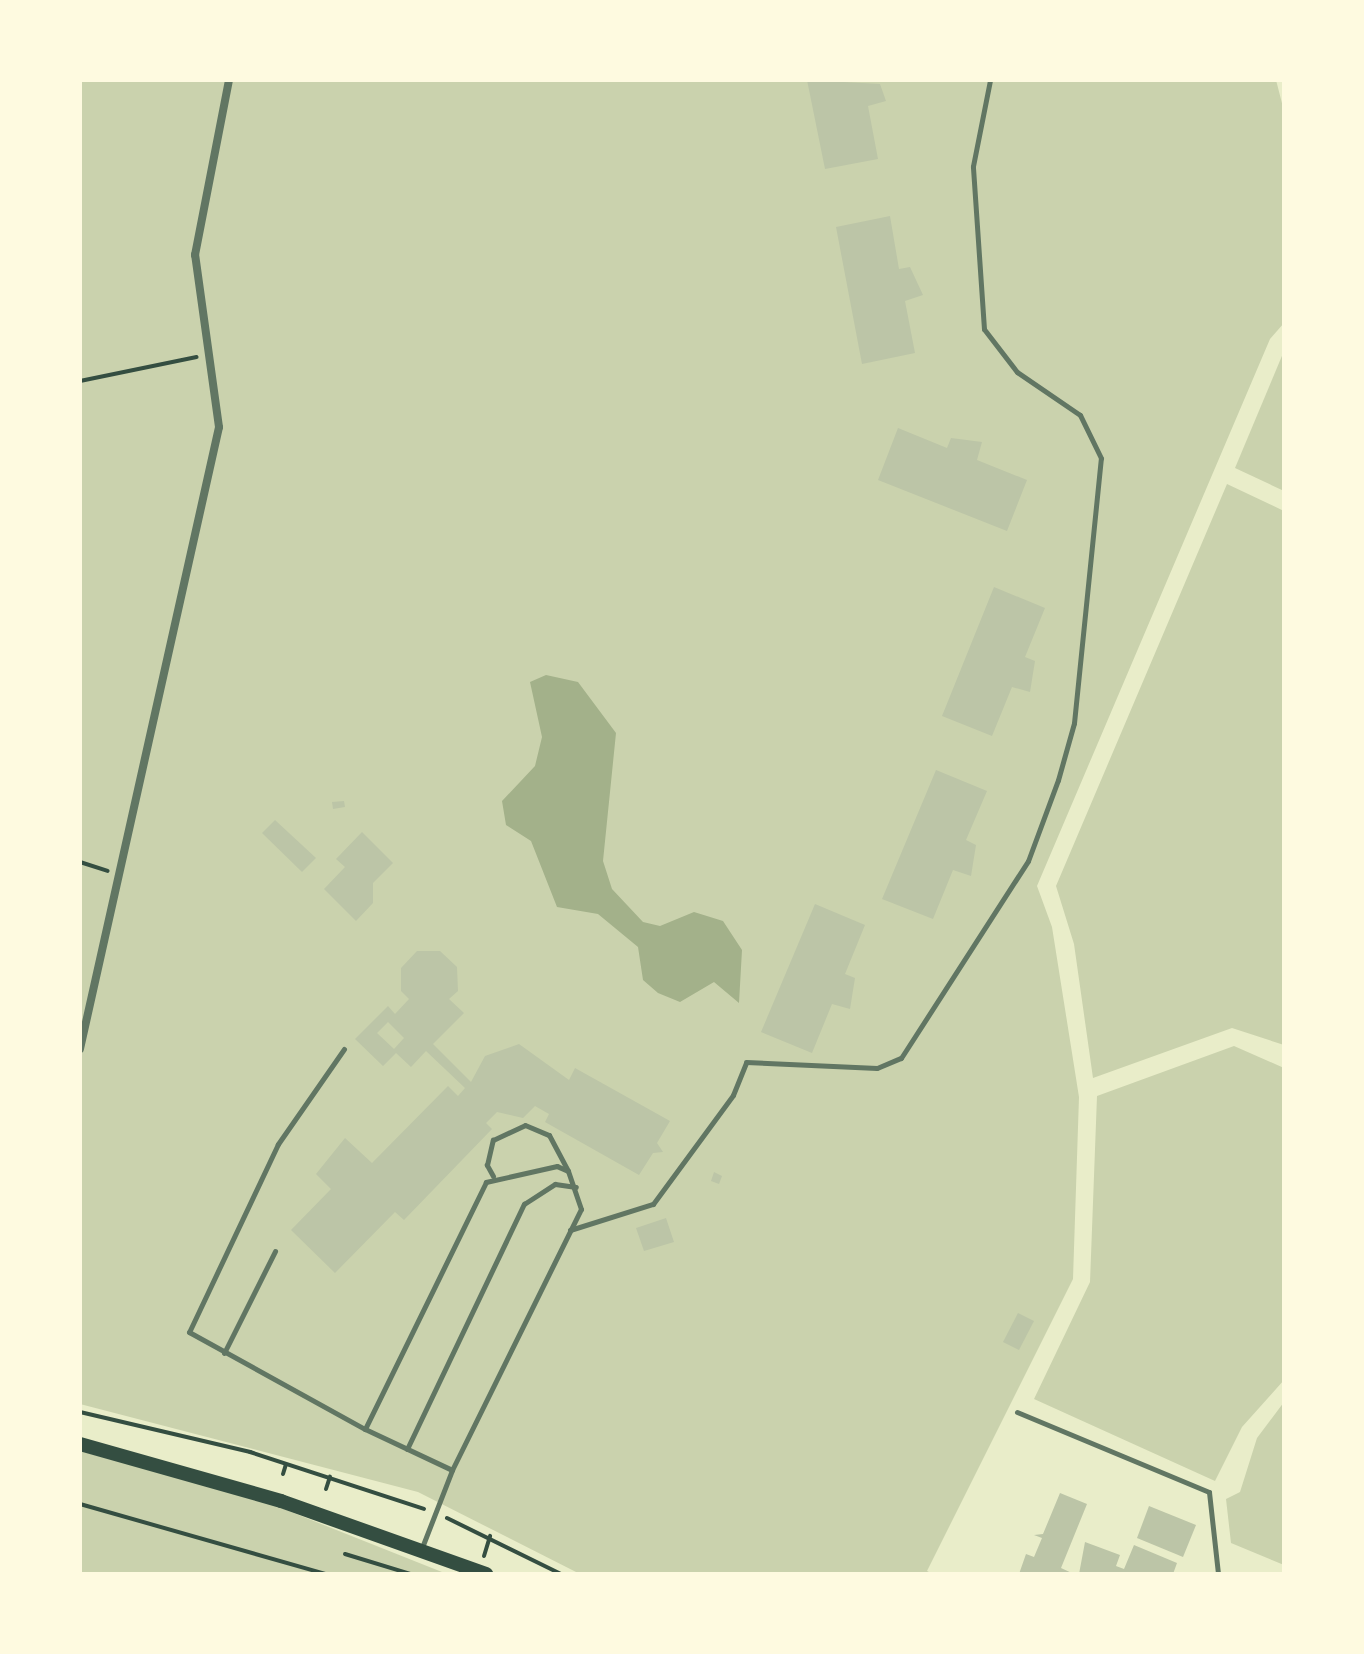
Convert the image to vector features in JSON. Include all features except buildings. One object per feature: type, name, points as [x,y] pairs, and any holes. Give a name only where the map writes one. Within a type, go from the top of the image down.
[{"type":"main road","points":[[80,1444],[281,1501],[486,1574]]},
{"type":"street","points":[[80,1049],[211,477],[219,427],[195,255],[229,80]]},
{"type":"lane","points":[[570,1230],[653,1204],[733,1095],[746,1062],[877,1068],[901,1058],[1028,861],[1058,780],[1074,723],[1101,458],[1080,415],[1017,372],[984,329],[973,166],[990,80]]},
{"type":"lane","points":[[344,1049],[278,1144],[189,1332],[365,1429],[452,1470]]},
{"type":"lane","points":[[365,1429],[493,1176],[489,1148],[525,1125],[549,1135],[576,1187],[581,1209],[452,1470],[421,1551]]},
{"type":"lane","points":[[493,1176],[547,1166],[568,1171]]},
{"type":"lane","points":[[407,1449],[524,1204],[555,1184],[576,1187]]},
{"type":"lane","points":[[224,1353],[275,1251]]},
{"type":"lane","points":[[1017,1412],[1209,1492],[1218,1572],[1225,1574]]},
{"type":"path","points":[[80,381],[211,354]]},
{"type":"path","points":[[80,862],[121,876]]},
{"type":"path","points":[[80,1412],[330,1477],[436,1513],[490,1536],[561,1574]]},
{"type":"path","points":[[283,1474],[286,1464]]},
{"type":"path","points":[[326,1489],[330,1477]]},
{"type":"path","points":[[80,1504],[325,1574]]},
{"type":"path","points":[[345,1554],[411,1574]]},
{"type":"shaded area","points":[[80,80],[1276,80],[1284,111],[1284,323],[1270,339],[1037,886],[1052,927],[1079,1097],[1073,1279],[927,1571],[933,1574],[580,1574],[418,1492],[80,1404]]},
{"type":"shaded area","points":[[1284,351],[1284,491],[1235,468]]},
{"type":"shaded area","points":[[1227,484],[1284,511],[1284,1045],[1232,1028],[1093,1078],[1074,944],[1056,886]]},
{"type":"shaded area","points":[[546,675],[578,682],[616,733],[603,861],[612,889],[643,922],[660,926],[694,912],[723,921],[742,950],[739,1003],[714,982],[680,1002],[658,993],[643,980],[638,947],[598,914],[557,907],[531,841],[506,825],[502,801],[535,766],[542,737],[530,682]]},
{"type":"shaded area","points":[[1234,1046],[1284,1068],[1284,1380],[1242,1427],[1215,1481],[1034,1399],[1090,1282],[1097,1096]]},
{"type":"shaded area","points":[[1284,1402],[1284,1565],[1231,1543],[1226,1499],[1240,1492],[1257,1438]]},
{"type":"shaded area","points":[[80,1451],[256,1498],[447,1574],[80,1574]]}]
